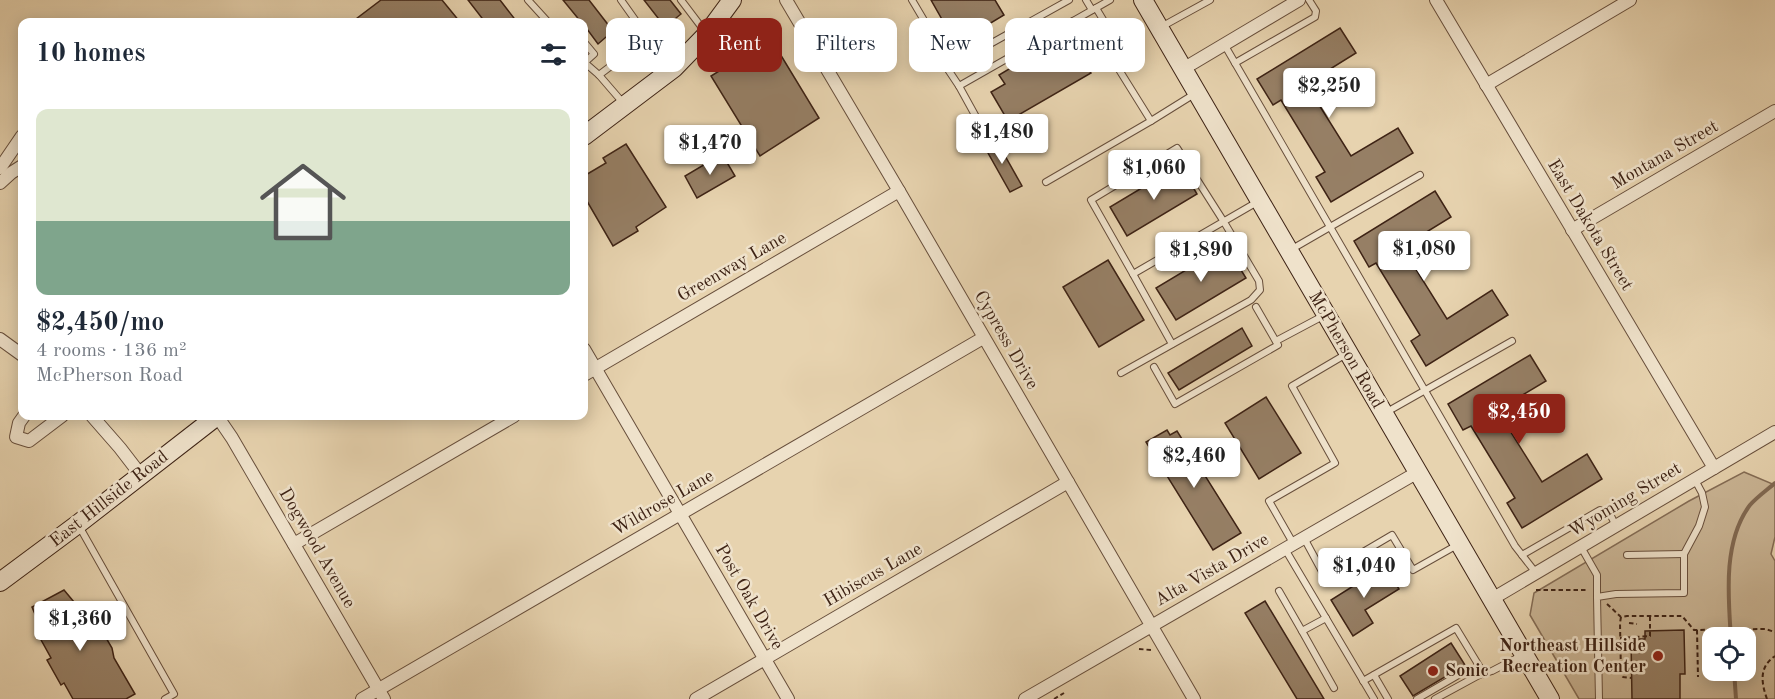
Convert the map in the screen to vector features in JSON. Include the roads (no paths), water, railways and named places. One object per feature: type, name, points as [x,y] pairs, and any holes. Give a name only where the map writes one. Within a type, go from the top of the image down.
[{"type":"main road","points":[[719,18],[732,0]]},
{"type":"main road","name":"McPherson Road","points":[[1143,0],[1550,699]]},
{"type":"main road","points":[[685,57],[697,44]]},
{"type":"main road","points":[[588,133],[669,72]]},
{"type":"main road","name":"East Hillside Road","points":[[0,582],[212,420]]},
{"type":"street","name":"Cypress Drive","points":[[786,0],[1194,699]]},
{"type":"street","points":[[1183,69],[1299,0]]},
{"type":"street","name":"East Dakota Street","points":[[1436,0],[1714,468]]},
{"type":"street","points":[[1486,85],[1630,0]]},
{"type":"street","name":"Montana Street","points":[[1572,230],[1775,111]]},
{"type":"street","points":[[0,168],[18,142]]},
{"type":"street","points":[[0,183],[18,168]]},
{"type":"street","name":"Greenway Lane","points":[[589,371],[899,191]]},
{"type":"street","name":"Wildrose Lane","points":[[362,699],[381,694],[680,514],[983,338]]},
{"type":"street","points":[[0,339],[18,352]]},
{"type":"street","name":"Post Oak Drive","points":[[589,371],[680,514],[788,699]]},
{"type":"street","points":[[21,420],[16,437],[29,441],[57,420]]},
{"type":"street","points":[[96,420],[140,474]]},
{"type":"street","name":"Dogwood Avenue","points":[[220,420],[381,694]]},
{"type":"street","points":[[294,544],[507,420]]},
{"type":"street","name":"Wyoming Street","points":[[1492,599],[1775,432]]},
{"type":"street","name":"Alta Vista Drive","points":[[1025,699],[1418,472]]},
{"type":"street","name":"Hibiscus Lane","points":[[696,699],[1068,482]]},
{"type":"lane","points":[[528,0],[544,18]]},
{"type":"lane","points":[[621,0],[634,18]]},
{"type":"lane","points":[[681,0],[697,21]]},
{"type":"lane","points":[[912,0],[923,18]]},
{"type":"lane","points":[[986,135],[947,68],[1069,0]]},
{"type":"lane","points":[[1086,0],[1100,18]]},
{"type":"lane","points":[[1078,18],[1110,0]]},
{"type":"lane","points":[[1159,28],[1208,0]]},
{"type":"lane","points":[[1235,63],[1315,17],[1316,11],[1309,0]]},
{"type":"lane","points":[[1224,44],[1522,555],[1536,573]]},
{"type":"lane","points":[[588,47],[594,54],[588,59]]},
{"type":"lane","points":[[959,86],[1005,60]]},
{"type":"lane","points":[[588,65],[625,105]]},
{"type":"lane","points":[[599,75],[606,70]]},
{"type":"lane","points":[[1120,72],[1151,121]]},
{"type":"lane","points":[[1046,182],[1197,93]]},
{"type":"lane","points":[[1121,373],[1251,300],[1260,291],[1259,281],[1177,148],[1090,200],[1172,344]]},
{"type":"lane","points":[[1289,251],[1420,175]]},
{"type":"lane","points":[[1133,274],[1260,201]]},
{"type":"lane","points":[[1154,367],[1175,404],[1278,345],[1256,307]]},
{"type":"lane","points":[[1276,341],[1326,315]]},
{"type":"lane","points":[[1383,414],[1512,341]]},
{"type":"lane","points":[[1348,353],[1292,386],[1335,463],[1269,501],[1294,544],[1326,618],[1374,699]]},
{"type":"lane","points":[[1598,597],[1616,594],[1684,592],[1684,554],[1704,514],[1704,500],[1695,479]]},
{"type":"lane","points":[[1522,555],[1600,510],[1611,516],[1617,526]]},
{"type":"lane","points":[[78,524],[174,694],[165,699]]},
{"type":"lane","points":[[1294,544],[1324,575],[1392,535],[1413,570],[1460,544]]},
{"type":"lane","points":[[1581,547],[1597,575],[1599,699]]},
{"type":"lane","points":[[1627,555],[1684,554]]},
{"type":"lane","points":[[1279,591],[1334,688]]},
{"type":"lane","points":[[1302,631],[1326,618]]},
{"type":"lane","points":[[1363,681],[1456,628],[1481,674]]},
{"type":"lane","points":[[1435,699],[1481,674],[1525,655]]},
{"type":"lane","points":[[1417,699],[1467,670],[1481,674]]},
{"type":"lane","points":[[1374,675],[1388,699]]},
{"type":"waterway","points":[[1730,627],[1729,569],[1735,535],[1750,505],[1775,483]]},
{"type":"waterway","points":[[1735,681],[1736,699]]},
{"type":"place","name":"Northeast Hillside Recreation Center","points":[[1658,656]]},
{"type":"place","name":"Sonic","points":[[1433,671]]}]
